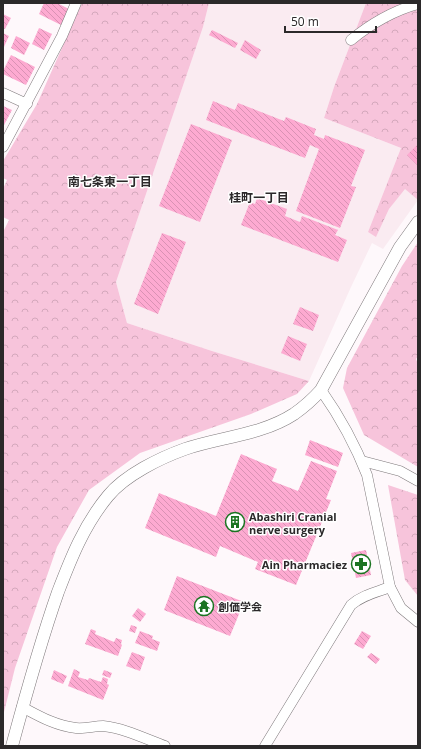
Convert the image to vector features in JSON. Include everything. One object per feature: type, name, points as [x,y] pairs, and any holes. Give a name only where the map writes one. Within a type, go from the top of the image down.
[{"type":"street","points":[[3,147],[62,36],[76,3]]},
{"type":"street","points":[[351,40],[369,26],[402,8],[418,4]]},
{"type":"street","points":[[3,93],[27,104]]},
{"type":"street","points":[[12,746],[46,625],[78,542],[108,495],[123,482],[157,461],[184,449],[275,424],[293,414],[308,403],[321,390],[400,247],[418,222]]},
{"type":"street","points":[[321,390],[341,419],[362,461],[370,485],[390,587],[401,608],[418,622]]},
{"type":"street","points":[[362,461],[400,471],[418,481]]},
{"type":"street","points":[[265,746],[351,605],[356,600],[366,595],[390,587]]},
{"type":"street","points":[[22,707],[50,722],[64,726],[77,728],[103,726],[165,746]]},
{"type":"shaded area","points":[[209,3],[366,3],[334,87],[324,118],[401,148],[368,232],[376,236],[389,209],[405,188],[418,200],[383,249],[372,243],[309,381],[127,323],[116,282],[203,27]]},
{"type":"green space","points":[[82,3],[209,3],[203,27],[116,282],[127,323],[309,381],[297,394],[251,414],[140,453],[89,490],[57,547],[15,668],[3,716],[3,232],[9,220],[3,217],[3,189],[7,180],[3,178],[3,161],[37,104]]},
{"type":"green space","points":[[366,3],[418,3],[418,200],[405,189],[389,209],[376,237],[368,232],[401,148],[324,118],[334,87]]},
{"type":"green space","points":[[418,242],[418,356],[416,359],[418,364],[418,467],[364,435],[343,388],[347,368],[402,266]]},
{"type":"green space","points":[[388,485],[418,495],[418,596],[405,580]]},
{"type":"building","points":[[44,3],[57,3],[69,9],[61,25],[39,14]]},
{"type":"building","points":[[3,14],[11,18],[5,29],[3,28]]},
{"type":"building","points":[[39,28],[52,34],[44,50],[32,44]]},
{"type":"building","points":[[212,30],[238,43],[235,48],[209,35]]},
{"type":"building","points":[[3,33],[9,36],[3,49]]},
{"type":"building","points":[[16,36],[30,43],[24,55],[11,48]]},
{"type":"building","points":[[245,40],[261,50],[256,59],[240,50]]},
{"type":"building","points":[[11,55],[35,67],[26,85],[3,74]]},
{"type":"building","points":[[213,101],[235,110],[238,103],[284,121],[286,117],[316,129],[314,135],[324,139],[325,135],[365,150],[351,186],[356,187],[340,228],[296,211],[319,149],[310,145],[305,158],[206,120]]},
{"type":"building","points":[[3,106],[12,110],[4,125],[3,125]]},
{"type":"building","points":[[191,124],[232,140],[200,222],[159,206]]},
{"type":"building","points":[[418,144],[418,166],[407,155]]},
{"type":"building","points":[[257,198],[287,209],[285,216],[300,222],[302,216],[338,230],[335,235],[347,240],[338,262],[241,225],[250,202],[255,204]]},
{"type":"building","points":[[162,233],[186,242],[158,314],[134,304]]},
{"type":"building","points":[[300,307],[319,315],[313,331],[293,324]]},
{"type":"building","points":[[288,336],[307,344],[300,361],[281,353]]},
{"type":"building","points":[[310,440],[343,453],[338,467],[305,455]]},
{"type":"building","name":"Abashiri Cranial nerve surgery","points":[[241,454],[277,469],[272,481],[298,491],[311,461],[337,471],[326,499],[331,500],[296,585],[255,569],[258,562],[220,546],[216,557],[145,528],[159,493],[216,516]]},
{"type":"building","name":"Ain Pharmaciez","points":[[366,550],[371,575],[356,578],[351,553]]},
{"type":"building","name":"創価学会","points":[[177,576],[244,602],[230,636],[164,610]]},
{"type":"building","points":[[138,608],[146,614],[140,622],[132,616]]},
{"type":"building","points":[[131,625],[137,627],[135,633],[129,631]]},
{"type":"building","points":[[91,629],[96,631],[95,634],[114,642],[116,638],[122,640],[122,645],[118,656],[85,644]]},
{"type":"building","points":[[140,631],[153,636],[152,639],[160,642],[157,651],[135,643]]},
{"type":"building","points":[[362,631],[371,636],[363,649],[354,644]]},
{"type":"building","points":[[132,652],[145,657],[140,671],[126,666]]},
{"type":"building","points":[[371,653],[380,659],[376,664],[367,657]]},
{"type":"building","points":[[74,669],[80,672],[78,677],[88,680],[89,678],[101,682],[103,677],[108,679],[107,684],[109,685],[103,700],[68,686]]},
{"type":"building","points":[[54,670],[67,676],[63,684],[51,679]]},
{"type":"building","points":[[104,670],[112,673],[110,678],[102,675]]},
{"type":"place","name":"Abashiri Cranial nerve surgery","points":[[235,522]]},
{"type":"place","name":"Ain Pharmaciez","points":[[361,564]]},
{"type":"place","name":"創価学会","points":[[204,606]]},
{"type":"district","name":"南七条東一丁目","points":[[110,181]]},
{"type":"district","name":"桂町一丁目","points":[[259,197]]}]
